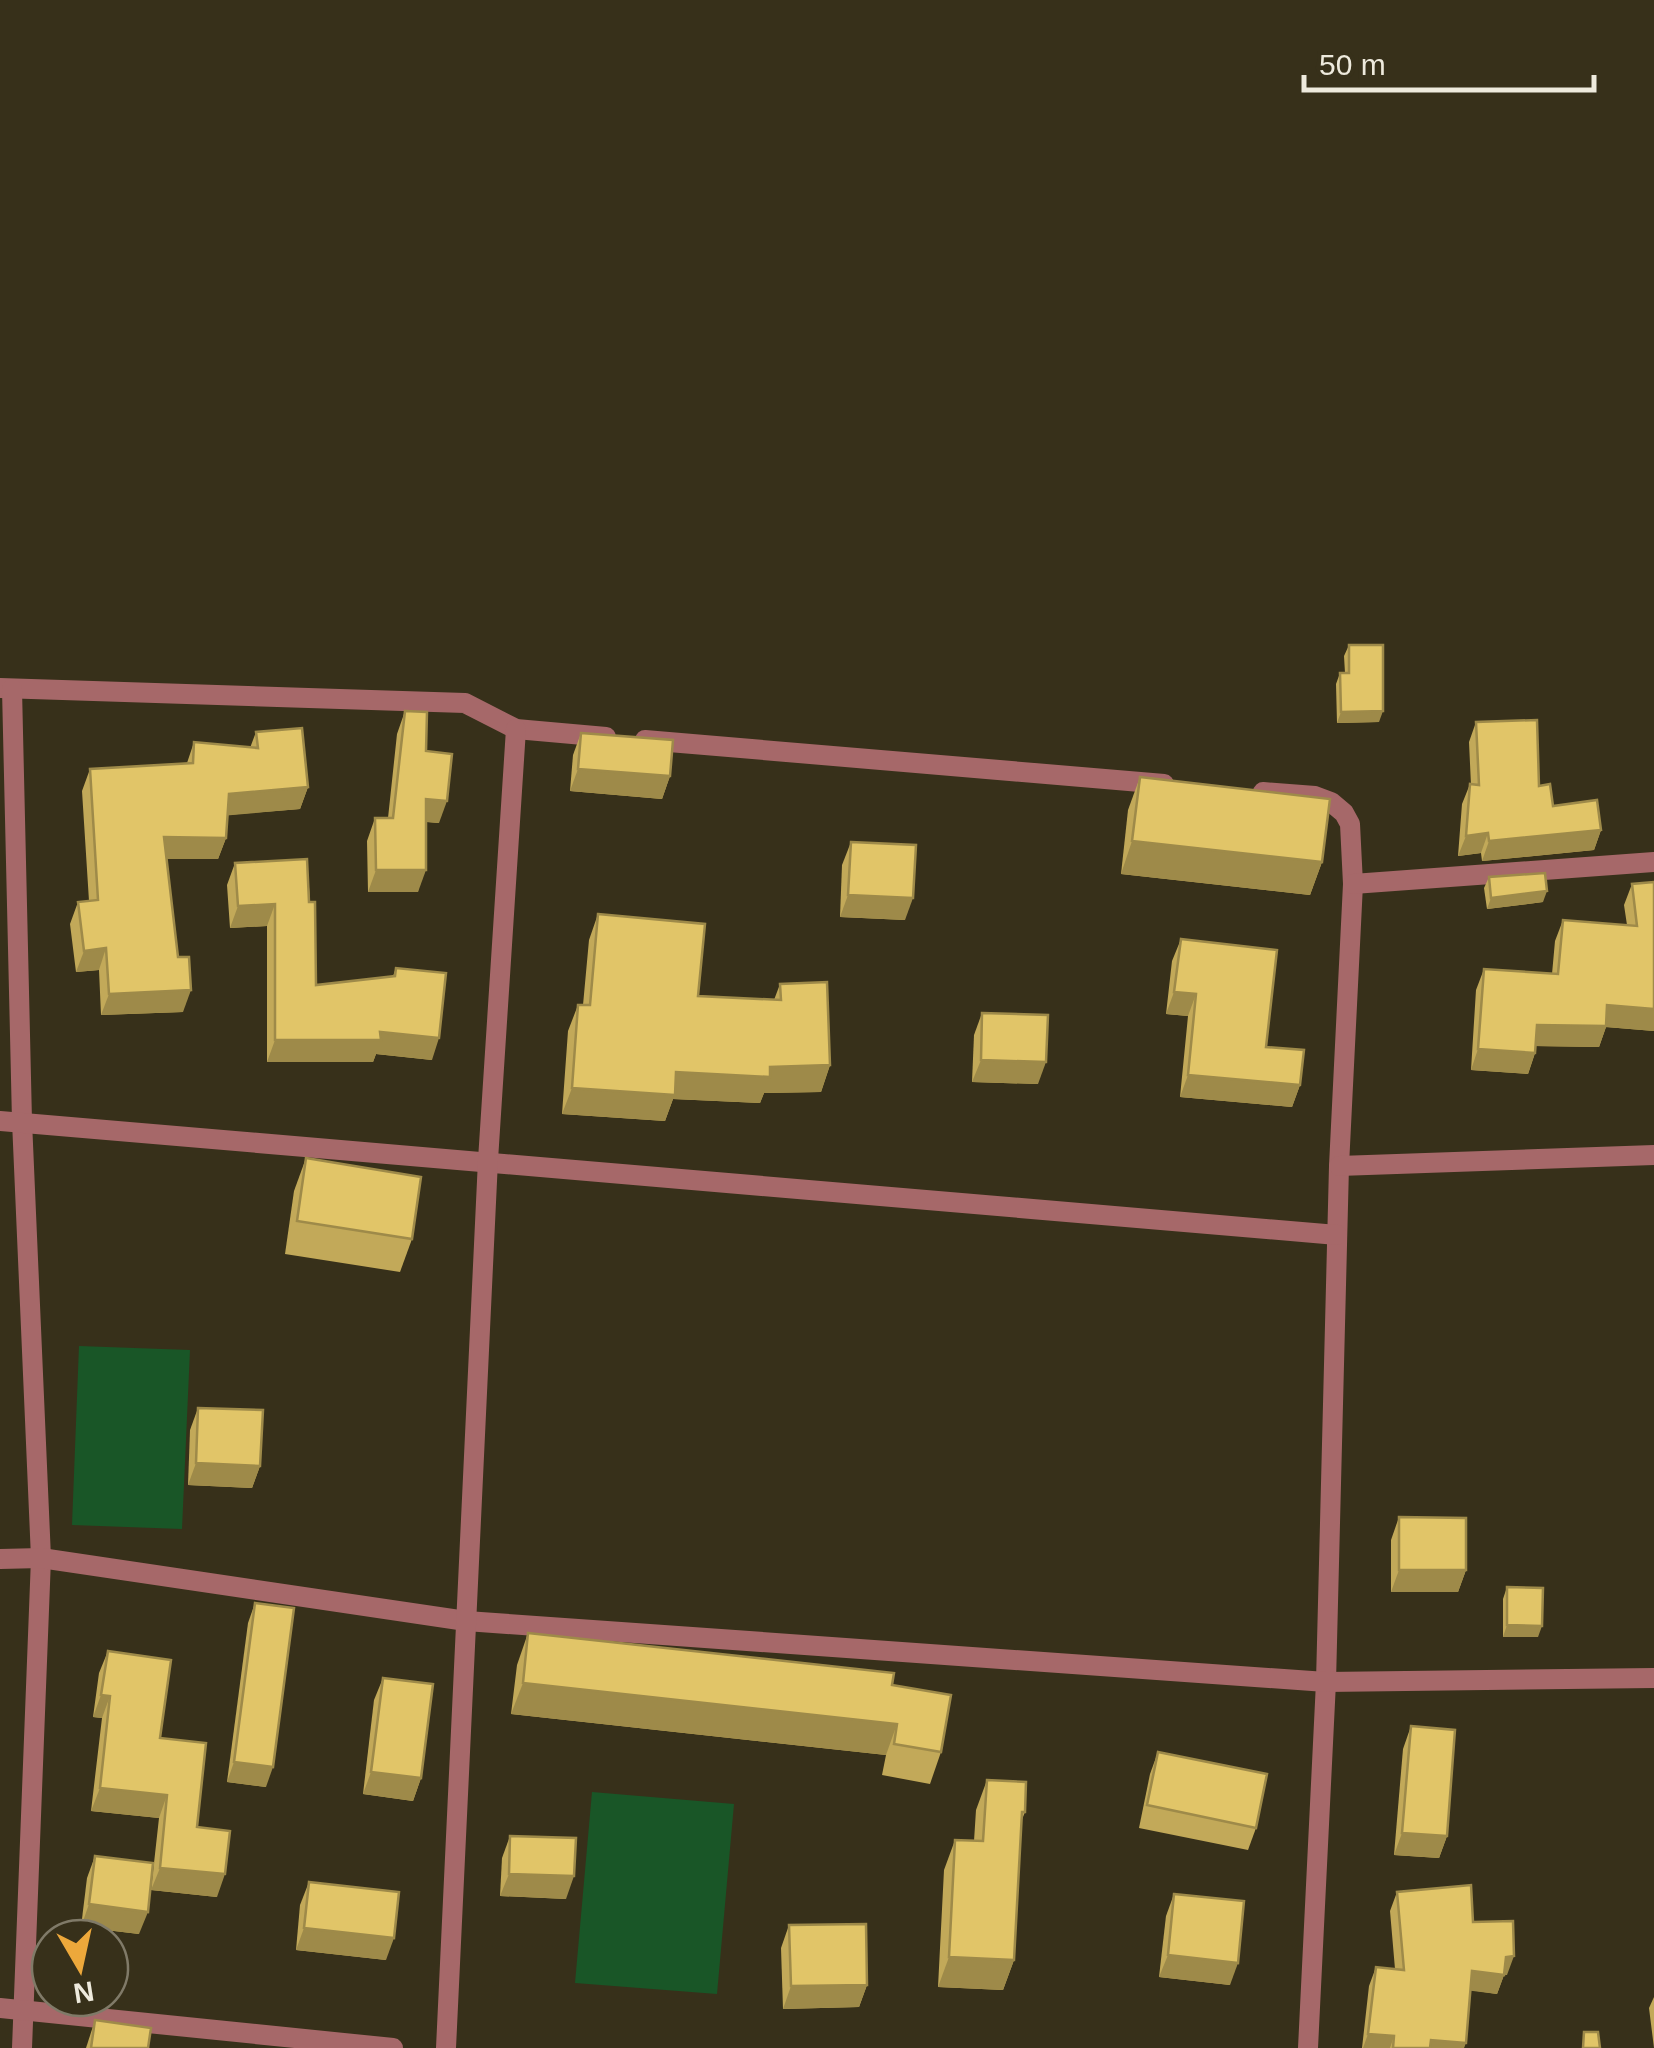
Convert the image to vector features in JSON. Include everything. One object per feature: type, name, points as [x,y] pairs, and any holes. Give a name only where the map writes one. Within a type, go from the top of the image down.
[{"type":"street","points":[[22,2048],[41,1558],[6,688],[465,703],[516,729],[1178,785]]},
{"type":"street","points":[[446,2048],[488,1160],[516,729]]},
{"type":"street","points":[[1237,790],[1315,796],[1338,807],[1350,824],[1353,884],[1338,1166],[1326,1682],[1308,2048]]},
{"type":"street","points":[[1353,884],[1654,862]]},
{"type":"street","points":[[0,1121],[1337,1235]]},
{"type":"street","points":[[1338,1166],[1654,1155]]},
{"type":"street","points":[[0,1559],[41,1558],[466,1621],[1326,1682],[1654,1678]]},
{"type":"street","points":[[0,2008],[393,2048]]},
{"type":"green space","points":[[79,1346],[190,1350],[182,1529],[72,1525]]},
{"type":"green space","points":[[592,1792],[734,1804],[717,1994],[575,1983]]},
{"type":"building","points":[[1349,645],[1383,645],[1383,711],[1341,712],[1340,673],[1349,673]]},
{"type":"building","points":[[405,711],[427,712],[426,751],[452,754],[447,801],[426,799],[426,870],[376,870],[375,818],[393,818]]},
{"type":"building","points":[[1537,720],[1539,786],[1550,784],[1553,806],[1597,800],[1601,830],[1489,841],[1488,833],[1466,836],[1470,784],[1479,785],[1476,722]]},
{"type":"building","points":[[302,728],[308,787],[229,794],[226,838],[164,837],[178,957],[189,957],[191,990],[109,994],[106,948],[84,951],[78,902],[98,900],[90,769],[193,763],[194,742],[258,748],[256,732]]},
{"type":"building","points":[[581,733],[673,740],[670,776],[578,769]]},
{"type":"building","points":[[1140,777],[1330,799],[1322,862],[1132,841]]},
{"type":"building","points":[[851,842],[916,845],[913,898],[848,895]]},
{"type":"building","points":[[307,859],[309,902],[315,902],[316,985],[395,976],[396,968],[446,973],[439,1038],[380,1032],[381,1040],[275,1040],[275,904],[238,906],[235,863]]},
{"type":"building","points":[[1545,873],[1547,891],[1491,898],[1489,877]]},
{"type":"building","points":[[1654,882],[1654,1009],[1607,1005],[1606,1026],[1537,1025],[1535,1053],[1478,1049],[1484,969],[1558,974],[1563,920],[1637,926],[1632,884]]},
{"type":"building","points":[[598,914],[705,924],[698,996],[781,1000],[780,984],[827,982],[830,1065],[770,1067],[770,1077],[676,1072],[675,1095],[572,1088],[578,1005],[590,1005]]},
{"type":"building","points":[[1181,939],[1277,950],[1266,1047],[1304,1050],[1300,1085],[1188,1075],[1196,994],[1174,992]]},
{"type":"building","points":[[982,1013],[1048,1015],[1046,1062],[981,1060]]},
{"type":"building","points":[[306,1158],[421,1177],[412,1239],[297,1221]]},
{"type":"building","points":[[198,1408],[263,1410],[260,1466],[196,1463]]},
{"type":"building","points":[[1399,1517],[1466,1518],[1466,1570],[1399,1570]]},
{"type":"building","points":[[1507,1587],[1543,1588],[1542,1626],[1507,1625]]},
{"type":"building","points":[[255,1603],[294,1608],[273,1767],[234,1762]]},
{"type":"building","points":[[528,1633],[894,1673],[892,1685],[951,1695],[941,1752],[894,1744],[897,1724],[523,1683]]},
{"type":"building","points":[[108,1651],[171,1660],[160,1738],[206,1743],[197,1827],[230,1831],[225,1874],[160,1868],[167,1795],[100,1788],[110,1696],[101,1695]]},
{"type":"building","points":[[383,1678],[433,1684],[421,1778],[371,1772]]},
{"type":"building","points":[[1411,1726],[1455,1730],[1447,1836],[1402,1833]]},
{"type":"building","points":[[1158,1752],[1267,1774],[1256,1828],[1147,1805]]},
{"type":"building","points":[[987,1780],[1026,1782],[1014,1960],[949,1957],[955,1840],[983,1841]]},
{"type":"building","points":[[510,1836],[576,1838],[574,1876],[509,1874]]},
{"type":"building","points":[[95,1856],[153,1863],[148,1912],[89,1904]]},
{"type":"building","points":[[309,1882],[399,1892],[394,1938],[304,1928]]},
{"type":"building","points":[[1471,1885],[1473,1922],[1513,1921],[1514,1956],[1506,1957],[1504,1975],[1472,1971],[1466,2043],[1431,2040],[1430,2048],[1393,2048],[1394,2036],[1368,2034],[1376,1967],[1404,1970],[1397,1892]]},
{"type":"building","points":[[1174,1894],[1244,1901],[1238,1963],[1168,1955]]},
{"type":"building","points":[[866,1924],[867,1985],[791,1986],[789,1925]]},
{"type":"building","points":[[95,2020],[151,2028],[148,2048],[91,2048]]},
{"type":"building","points":[[1584,2032],[1598,2032],[1600,2048],[1583,2048]]}]
